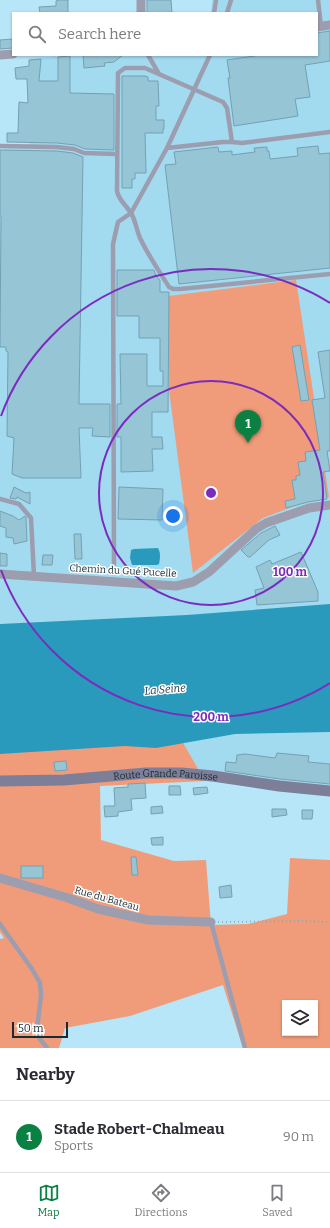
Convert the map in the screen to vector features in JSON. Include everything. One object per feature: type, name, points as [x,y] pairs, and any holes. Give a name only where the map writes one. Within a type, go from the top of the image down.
[{"type":"main road","name":"Route Grande Paroisse","points":[[0,781],[64,780],[146,773],[181,773],[330,791]]},
{"type":"street","points":[[141,0],[141,12]]},
{"type":"street","points":[[0,55],[12,54]]},
{"type":"street","name":"Chemin du Gué Pucelle","points":[[0,574],[176,586],[193,582],[209,572],[256,529],[266,523],[309,508],[330,504]]},
{"type":"street","name":"Rue du Bateau","points":[[0,878],[98,908],[148,920],[211,922]]},
{"type":"lane","points":[[214,12],[216,0]]},
{"type":"lane","points":[[227,12],[231,0]]},
{"type":"lane","points":[[318,0],[323,26]]},
{"type":"lane","points":[[149,56],[159,74]]},
{"type":"lane","points":[[114,564],[113,244],[118,222],[131,213],[167,148],[210,56]]},
{"type":"lane","points":[[232,142],[227,108],[223,102],[145,68],[125,68],[118,73],[118,198],[134,217],[136,229],[140,239],[169,287],[173,289],[180,289],[330,274]]},
{"type":"lane","points":[[167,148],[223,142],[242,143],[330,132]]},
{"type":"lane","points":[[0,146],[74,148],[84,153],[117,154]]},
{"type":"lane","points":[[0,498],[19,504],[31,518],[34,576]]},
{"type":"lane","points":[[211,922],[244,1048]]},
{"type":"lane","points":[[0,924],[32,969],[40,983],[41,995],[37,1030],[40,1039],[47,1048]]},
{"type":"path","points":[[211,922],[330,922]]},
{"type":"shaded area","points":[[212,0],[330,0],[330,611],[0,626],[0,149],[29,147],[29,59],[61,56],[318,56],[318,12],[211,12]]},
{"type":"shaded area","points":[[296,280],[329,497],[305,502],[263,518],[193,573],[169,390],[168,296]]},
{"type":"shaded area","points":[[330,719],[330,794],[205,781],[181,739]]},
{"type":"shaded area","points":[[181,739],[205,781],[100,786],[101,840],[174,861],[206,860],[211,925],[248,924],[287,914],[290,858],[330,860],[330,1048],[243,1048],[223,985],[130,1016],[65,1028],[59,1048],[0,1048],[0,939],[4,938],[0,932],[0,750]]},
{"type":"water","points":[[158,548],[160,554],[159,564],[132,565],[130,558],[131,550]]},
{"type":"water","name":"La Seine","points":[[330,604],[330,732],[235,734],[156,748],[125,746],[0,754],[0,624],[187,615]]},
{"type":"building","points":[[68,0],[68,12],[40,12],[39,7],[56,6],[56,1]]},
{"type":"building","points":[[147,0],[171,0],[172,12],[147,12]]},
{"type":"building","points":[[330,31],[330,61],[305,65],[310,97],[295,99],[298,116],[234,126],[227,60],[254,56],[318,56],[318,33]]},
{"type":"building","points":[[12,39],[12,48],[0,49],[0,40]]},
{"type":"building","points":[[70,56],[70,93],[114,94],[114,150],[85,149],[75,145],[57,143],[7,142],[7,133],[18,133],[19,102],[28,103],[27,79],[16,79],[15,68],[29,66],[29,60],[41,59],[39,81],[58,81],[58,57]]},
{"type":"building","points":[[83,56],[122,56],[114,62],[104,63],[105,66],[84,68]]},
{"type":"building","points":[[122,76],[145,76],[148,77],[148,81],[158,81],[159,106],[156,106],[156,120],[164,120],[163,133],[145,133],[146,173],[135,173],[135,179],[132,179],[132,188],[122,188]]},
{"type":"building","points":[[318,146],[319,154],[330,153],[330,268],[179,284],[165,165],[176,164],[174,152],[218,147],[219,152],[232,151],[232,155],[255,152],[254,148],[267,147],[270,159],[298,156],[297,148]]},
{"type":"building","points":[[0,150],[57,151],[73,153],[83,157],[79,404],[110,404],[110,437],[92,436],[93,428],[79,428],[81,478],[22,478],[12,474],[14,438],[7,436],[8,352],[6,351],[6,347],[0,347]]},
{"type":"building","points":[[117,270],[154,270],[156,276],[160,280],[160,292],[169,292],[168,412],[152,412],[152,437],[162,437],[163,449],[152,449],[153,471],[121,472],[121,437],[117,437],[117,404],[121,404],[120,354],[147,354],[147,386],[163,386],[163,371],[160,371],[160,338],[139,338],[139,316],[117,316]]},
{"type":"building","points":[[300,345],[309,400],[301,401],[292,347]]},
{"type":"building","points":[[330,350],[330,451],[327,451],[330,471],[323,472],[327,499],[286,508],[285,501],[295,499],[292,480],[296,480],[296,476],[300,475],[298,462],[306,461],[305,452],[320,450],[312,400],[325,398],[318,352]]},
{"type":"building","points":[[14,487],[26,493],[30,492],[30,504],[17,497],[16,499],[10,498]]},
{"type":"building","points":[[119,487],[163,489],[162,520],[118,519]]},
{"type":"building","points":[[0,511],[19,520],[25,516],[26,517],[27,541],[14,544],[13,538],[6,537],[6,528],[0,526]]},
{"type":"building","points":[[275,526],[280,535],[269,540],[250,557],[248,557],[241,550],[261,533]]},
{"type":"building","points":[[74,534],[81,534],[82,559],[75,559]]},
{"type":"building","points":[[301,552],[318,592],[318,601],[257,605],[255,590],[264,588],[256,567],[270,560],[272,564]]},
{"type":"building","points":[[0,553],[7,554],[7,566],[0,566]]},
{"type":"building","points":[[43,555],[53,555],[52,565],[42,565]]},
{"type":"building","points":[[277,753],[309,756],[308,762],[330,764],[330,784],[225,771],[226,762],[236,763],[237,755],[245,754],[275,758]]},
{"type":"building","points":[[66,761],[67,770],[55,771],[54,762]]},
{"type":"building","points":[[145,783],[146,798],[131,799],[132,810],[118,812],[118,816],[105,817],[104,806],[115,806],[114,788],[128,787],[128,784]]},
{"type":"building","points":[[169,786],[180,786],[181,795],[169,795]]},
{"type":"building","points":[[207,787],[208,793],[194,795],[193,788]]},
{"type":"building","points":[[162,806],[163,813],[151,814],[151,807]]},
{"type":"building","points":[[272,809],[286,809],[287,815],[272,817]]},
{"type":"building","points":[[302,810],[313,810],[312,819],[302,819]]},
{"type":"building","points":[[163,837],[163,845],[152,845],[151,838]]},
{"type":"building","points":[[131,857],[136,857],[138,875],[132,875]]},
{"type":"building","points":[[21,866],[43,866],[43,878],[21,878]]},
{"type":"building","points":[[231,885],[232,897],[220,898],[219,887]]},
{"type":"place","name":"Stade Robert-Chalmeau","points":[[248,443]]}]
